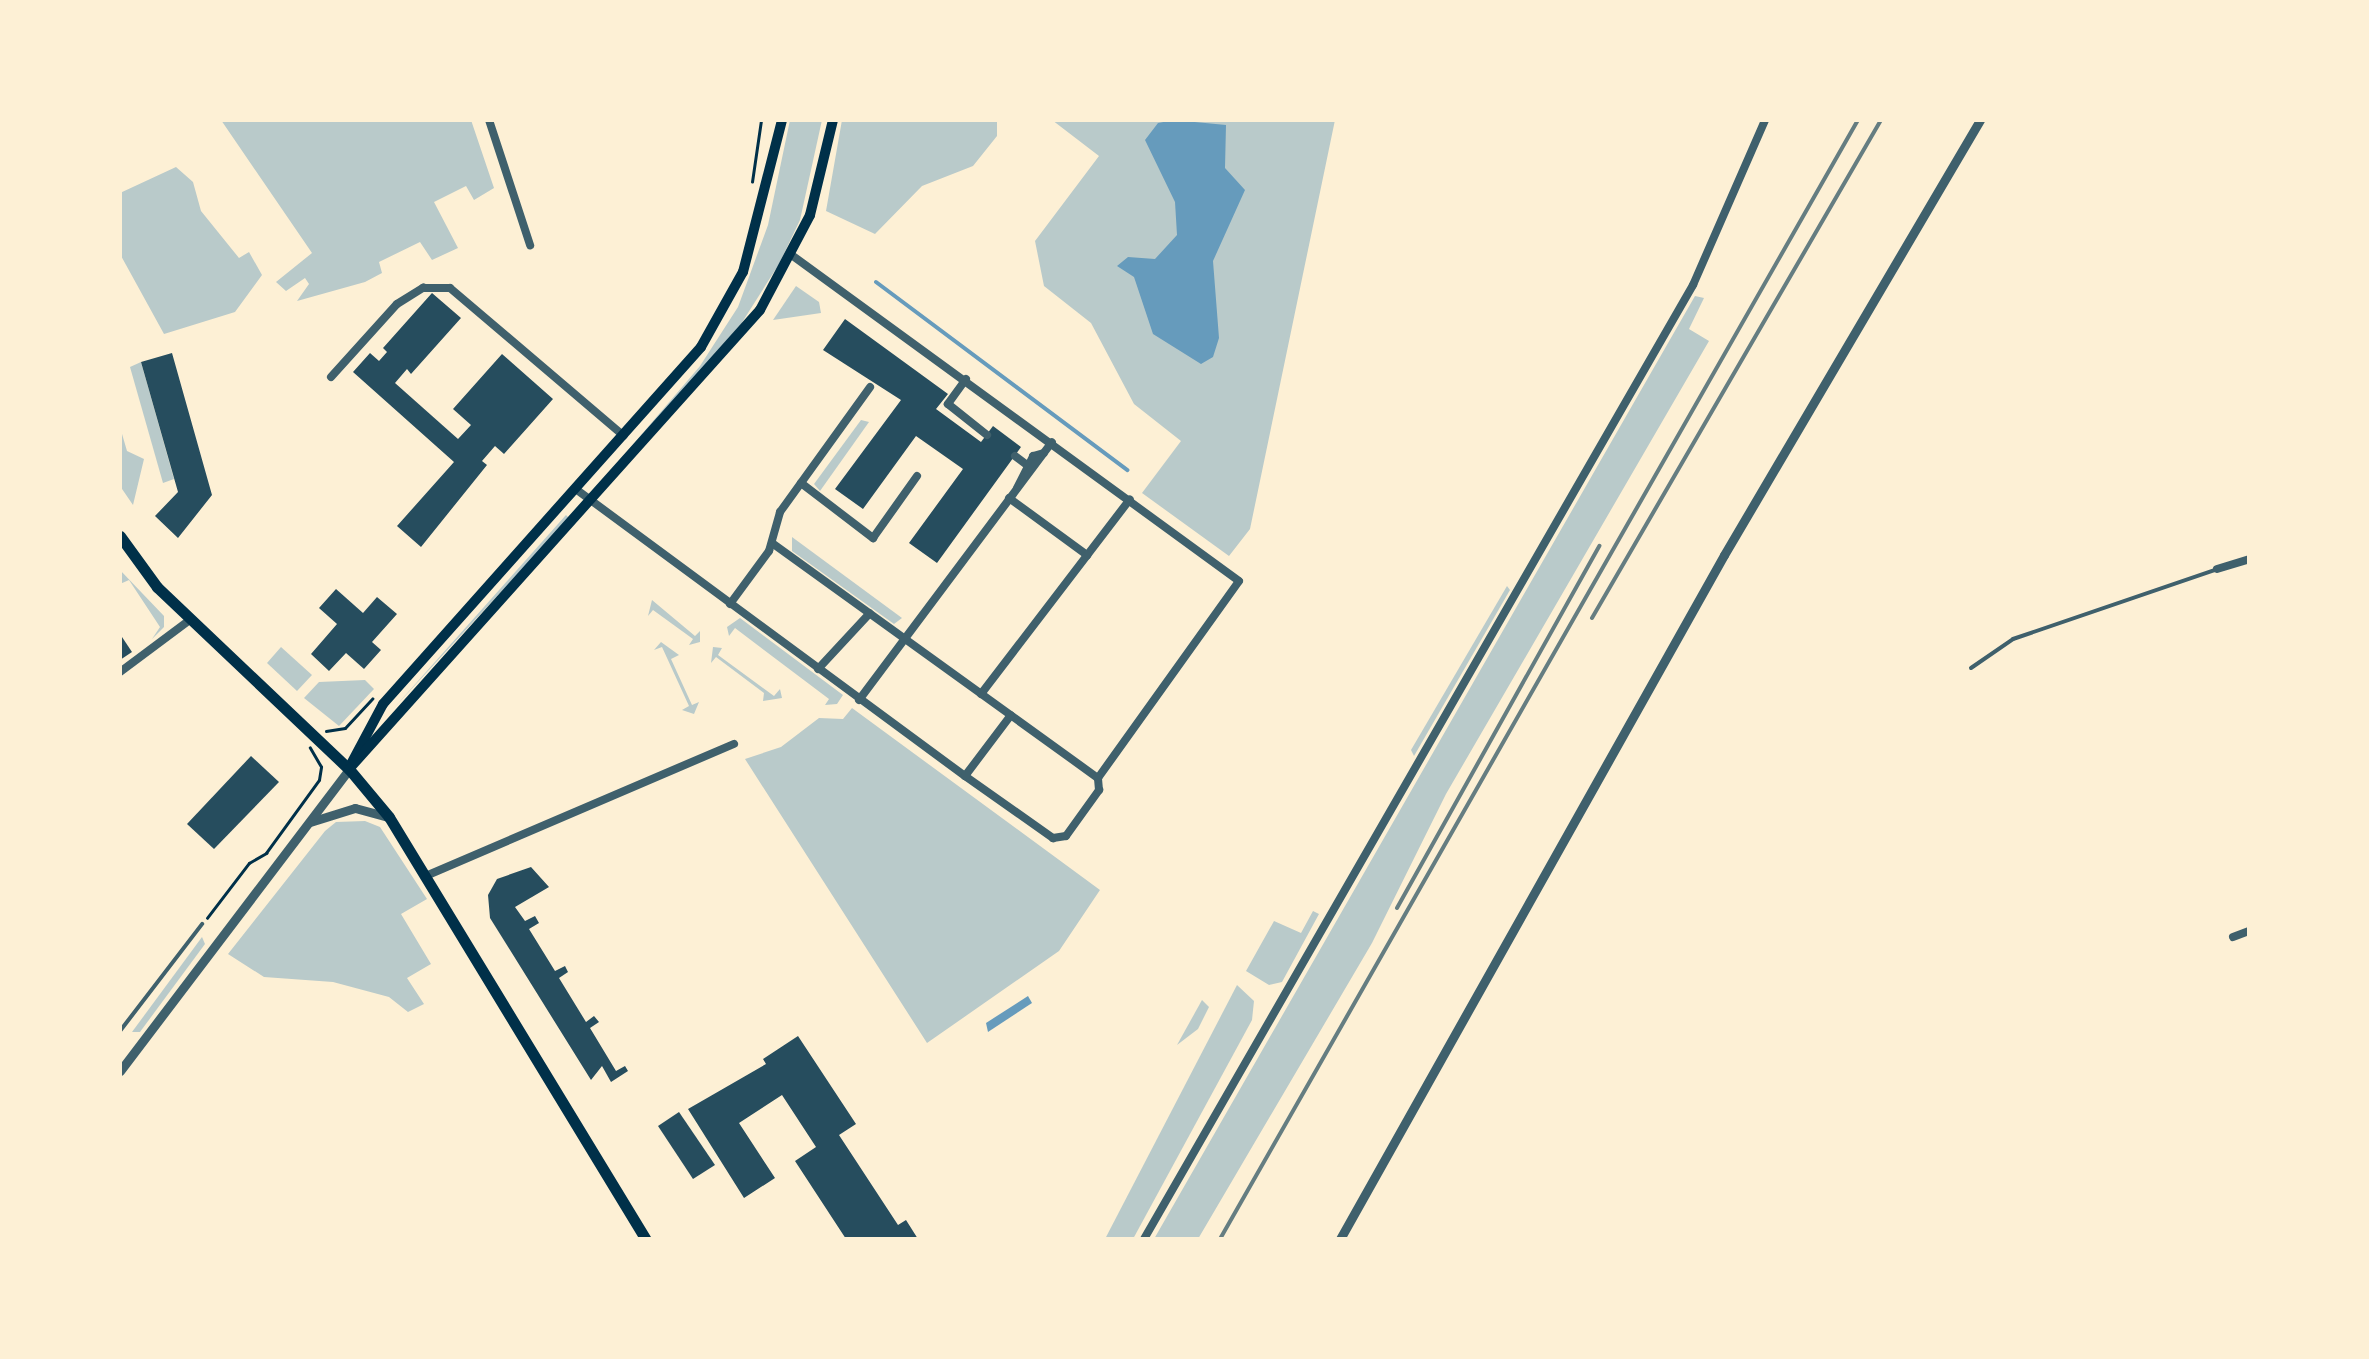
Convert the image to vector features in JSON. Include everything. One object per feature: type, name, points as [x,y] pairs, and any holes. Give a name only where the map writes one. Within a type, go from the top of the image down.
[{"type":"main road","points":[[348,768],[383,704],[701,347],[732,294],[756,232],[782,120]]},
{"type":"main road","points":[[348,768],[743,332],[793,256],[819,189],[833,120]]},
{"type":"main road","points":[[120,536],[157,587],[348,768],[389,816],[646,1239]]},
{"type":"street","points":[[489,120],[530,245]]},
{"type":"street","points":[[1144,1239],[1693,285],[1765,120]]},
{"type":"street","points":[[1340,1239],[1724,554],[1980,120]]},
{"type":"street","points":[[577,490],[965,776],[1053,838],[1066,836],[1098,792],[1098,778],[1239,582],[1130,498],[793,256]]},
{"type":"street","points":[[331,377],[397,304],[423,288],[450,288],[624,436]]},
{"type":"street","points":[[966,379],[948,404],[987,434]]},
{"type":"street","points":[[730,604],[772,543],[780,512],[870,387]]},
{"type":"street","points":[[859,700],[1010,498],[1027,465],[1052,442]]},
{"type":"street","points":[[1017,488],[1036,471],[1044,452]]},
{"type":"street","points":[[1014,456],[1027,465]]},
{"type":"street","points":[[800,484],[874,538],[917,476]]},
{"type":"street","points":[[1010,498],[1087,555]]},
{"type":"street","points":[[981,694],[1130,498]]},
{"type":"street","points":[[772,543],[1098,778]]},
{"type":"street","points":[[2217,569],[2249,559]]},
{"type":"street","points":[[818,670],[870,613]]},
{"type":"street","points":[[120,672],[191,619]]},
{"type":"street","points":[[965,776],[1011,716]]},
{"type":"street","points":[[428,875],[734,744]]},
{"type":"street","points":[[120,1071],[348,768]]},
{"type":"street","points":[[307,823],[355,808],[389,816]]},
{"type":"street","points":[[2232,937],[2249,931]]},
{"type":"lane","points":[[1971,668],[2013,639],[2217,569]]},
{"type":"lane","points":[[120,1031],[202,924]]},
{"type":"path","points":[[755,189],[761,120]]},
{"type":"path","points":[[346,728],[383,687]]},
{"type":"path","points":[[202,924],[249,863],[266,854],[318,780],[321,767],[308,750]]},
{"type":"shaded area","points":[[221,120],[471,120],[494,188],[474,200],[466,186],[434,202],[458,248],[432,260],[420,242],[379,262],[382,273],[365,282],[297,301],[309,284],[305,278],[286,291],[276,282],[312,253]]},
{"type":"shaded area","points":[[790,120],[822,120],[800,220],[779,264],[741,324],[594,490],[700,366],[738,307],[768,225]]},
{"type":"shaded area","points":[[842,120],[997,120],[997,136],[973,166],[922,186],[875,234],[826,211]]},
{"type":"shaded area","points":[[1052,120],[1335,120],[1250,529],[1229,556],[1142,493],[1181,441],[1134,404],[1091,323],[1044,286],[1035,241],[1099,156]]},
{"type":"shaded area","points":[[176,167],[193,182],[201,211],[239,258],[249,252],[262,275],[235,312],[164,334],[120,254],[120,193]]},
{"type":"shaded area","points":[[796,286],[819,302],[821,313],[773,320]]},
{"type":"shaded area","points":[[1695,296],[1704,298],[1689,329],[1709,341],[1446,794],[1372,943],[1198,1239],[1154,1239]]},
{"type":"shaded area","points":[[141,362],[174,479],[163,483],[130,367]]},
{"type":"shaded area","points":[[861,420],[869,422],[820,491],[814,484]]},
{"type":"shaded area","points":[[120,427],[127,451],[144,459],[133,505],[120,486]]},
{"type":"shaded area","points":[[566,515],[569,518],[393,709]]},
{"type":"shaded area","points":[[792,537],[902,618],[894,624],[792,551]]},
{"type":"shaded area","points":[[120,570],[164,616],[164,627],[152,639],[160,627],[129,580],[120,584]]},
{"type":"shaded area","points":[[1507,586],[1510,590],[1414,756],[1411,750]]},
{"type":"shaded area","points":[[652,600],[695,636],[700,631],[700,642],[689,645],[693,639],[653,610],[648,616]]},
{"type":"shaded area","points":[[740,618],[843,695],[837,704],[825,705],[829,699],[735,628],[729,636],[727,627]]},
{"type":"shaded area","points":[[661,642],[679,655],[671,659],[692,705],[699,702],[694,714],[682,710],[689,706],[662,647],[654,650]]},
{"type":"shaded area","points":[[281,647],[312,675],[297,691],[267,663]]},
{"type":"shaded area","points":[[713,647],[722,648],[718,655],[774,696],[780,689],[782,698],[763,701],[764,693],[716,657],[711,663]]},
{"type":"shaded area","points":[[365,680],[374,689],[339,726],[304,698],[319,682]]},
{"type":"shaded area","points":[[852,708],[1100,890],[1059,951],[927,1043],[745,759],[781,747],[819,718],[843,719]]},
{"type":"shaded area","points":[[365,821],[380,827],[427,899],[401,914],[431,964],[407,978],[424,1004],[408,1012],[389,997],[333,982],[264,977],[228,954],[325,831],[336,822]]},
{"type":"shaded area","points":[[1313,911],[1319,914],[1282,982],[1269,985],[1246,971],[1274,921],[1301,933]]},
{"type":"shaded area","points":[[202,937],[205,944],[140,1032],[132,1032]]},
{"type":"shaded area","points":[[1237,985],[1254,1001],[1252,1020],[1133,1239],[1105,1239]]},
{"type":"shaded area","points":[[1202,1000],[1209,1007],[1198,1029],[1177,1045]]},
{"type":"water","points":[[1174,120],[1226,125],[1225,168],[1245,190],[1213,261],[1219,338],[1213,357],[1201,364],[1153,334],[1134,277],[1117,266],[1128,257],[1155,259],[1177,235],[1175,202],[1145,140],[1158,123]]},
{"type":"water","points":[[1028,996],[1032,1003],[988,1032],[986,1023]]},
{"type":"building","points":[[432,293],[461,318],[411,374],[407,369],[395,383],[458,439],[471,425],[453,409],[502,354],[553,399],[504,454],[495,446],[482,461],[487,465],[421,547],[397,526],[454,462],[353,372],[370,353],[379,361],[387,352],[383,348]]},
{"type":"building","points":[[845,319],[948,394],[936,409],[981,442],[993,426],[1021,447],[937,563],[909,543],[963,469],[916,436],[863,509],[835,489],[901,400],[823,350]]},
{"type":"building","points":[[172,353],[212,495],[178,538],[155,516],[178,492],[141,362]]},
{"type":"building","points":[[336,589],[363,613],[377,597],[397,614],[372,642],[381,650],[364,669],[346,653],[329,671],[311,654],[337,624],[319,608]]},
{"type":"building","points":[[120,634],[132,652],[120,660]]},
{"type":"building","points":[[251,756],[279,782],[214,849],[187,824]]},
{"type":"building","points":[[531,867],[549,887],[515,907],[525,921],[535,916],[539,923],[529,929],[555,971],[565,966],[568,972],[559,978],[586,1022],[594,1016],[599,1022],[590,1028],[616,1071],[625,1066],[628,1071],[611,1082],[602,1066],[591,1080],[490,918],[488,895],[497,879]]},
{"type":"building","points":[[798,1036],[856,1124],[839,1135],[898,1225],[906,1220],[918,1239],[846,1239],[795,1161],[816,1147],[782,1095],[739,1123],[775,1178],[744,1198],[688,1109],[766,1064],[763,1059]]},
{"type":"building","points":[[679,1112],[715,1165],[693,1179],[658,1126]]},
{"type":"waterway","points":[[876,282],[1127,470]]},
{"type":"railway","points":[[1220,1239],[1858,120]]},
{"type":"railway","points":[[1592,618],[1881,120]]},
{"type":"railway","points":[[1397,908],[1599,546]]}]
